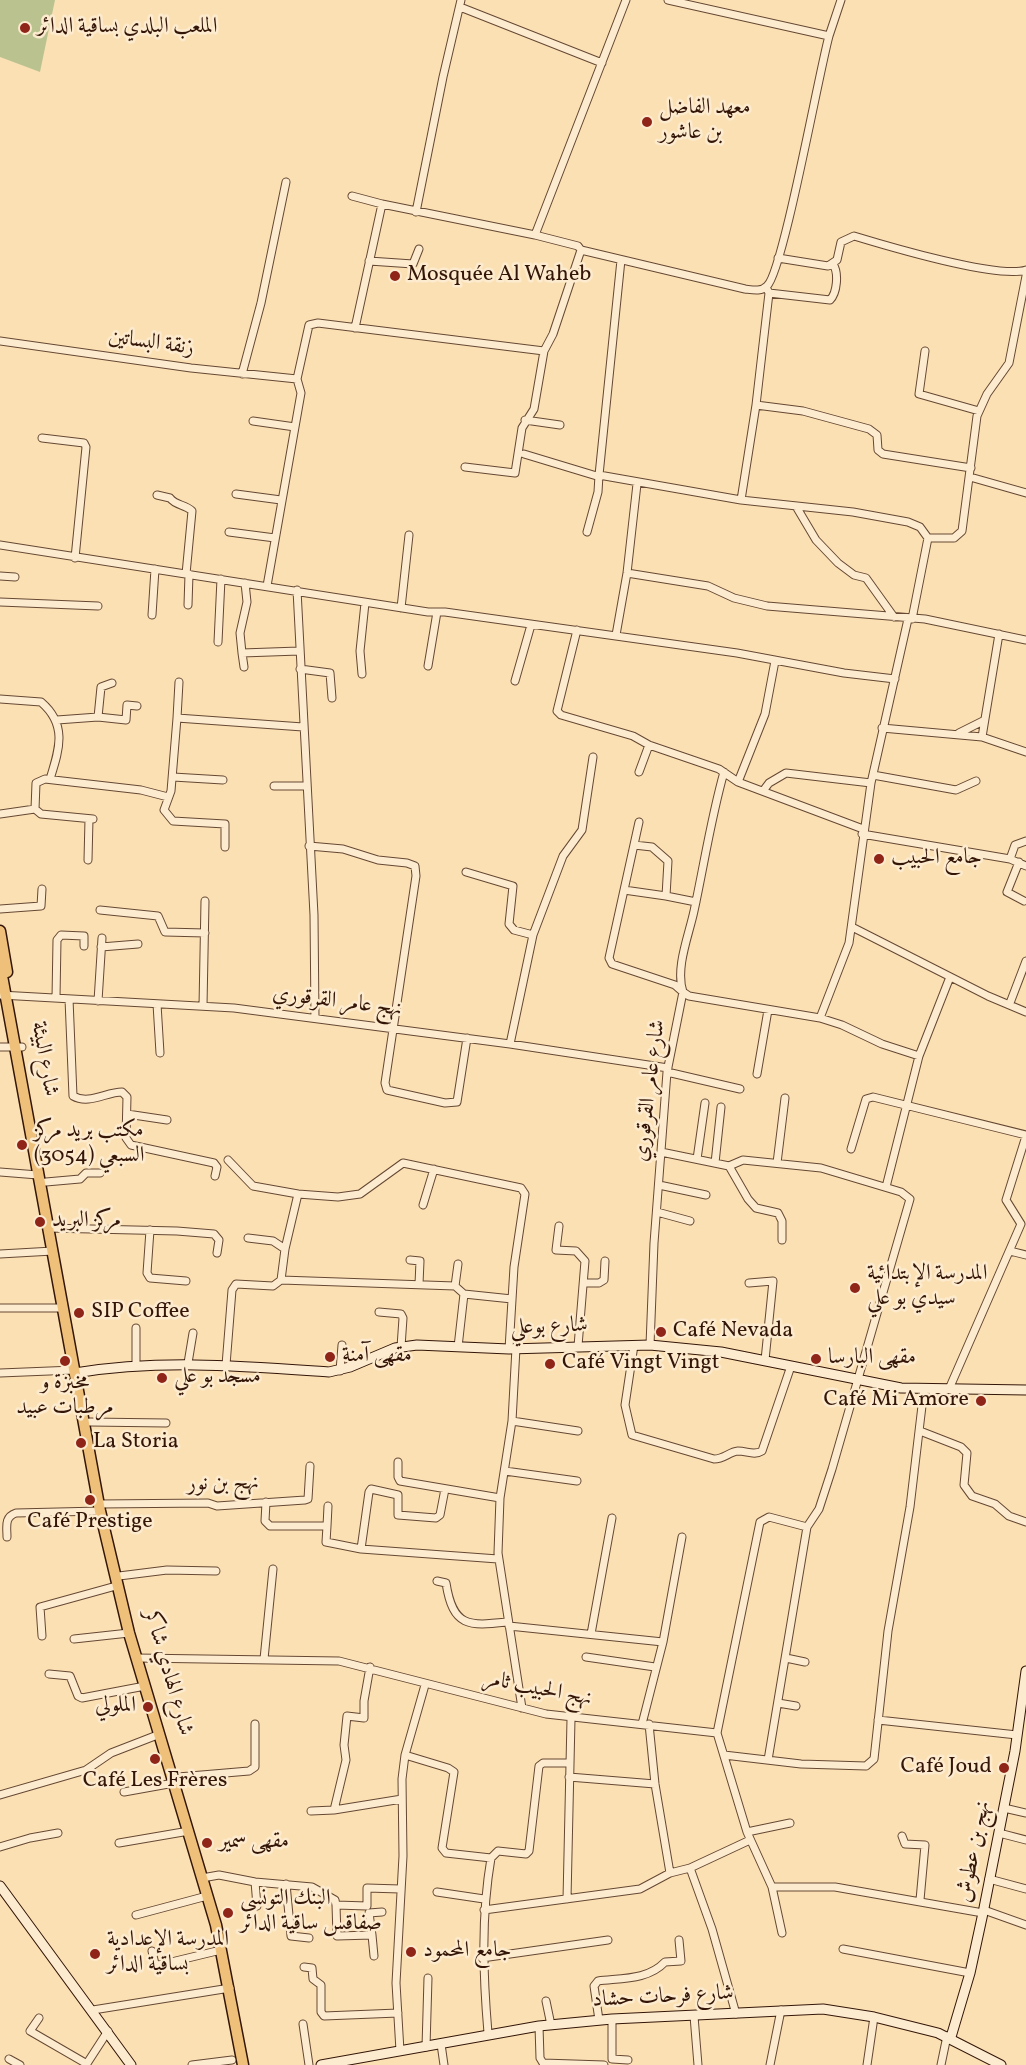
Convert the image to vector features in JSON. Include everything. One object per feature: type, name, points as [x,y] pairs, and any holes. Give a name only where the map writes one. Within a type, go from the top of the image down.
[{"type":"main road","name":"شارع البيئة","points":[[0,931],[6,995]]},
{"type":"main road","name":"شارع البيئة","points":[[0,964],[18,1047],[77,1372]]},
{"type":"main road","name":"شارع البيئة","points":[[51,1228],[53,1251],[61,1277],[63,1308],[77,1372]]},
{"type":"main road","name":"شارع الهادي شاكر","points":[[77,1372],[90,1422],[101,1506]]},
{"type":"main road","name":"شارع الهادي شاكر","points":[[77,1372],[101,1506],[129,1633],[140,1658],[145,1686],[176,1780]]},
{"type":"main road","name":"شارع الهادي شاكر","points":[[119,1583],[205,1877],[230,1970],[229,1985]]},
{"type":"main road","name":"شارع الهادي شاكر","points":[[184,1805],[189,1831],[195,1843]]},
{"type":"main road","name":"شارع الهادي شاكر","points":[[205,1877],[207,1896],[229,1985],[243,2065]]},
{"type":"street","points":[[535,235],[627,0]]},
{"type":"street","points":[[668,0],[829,36]]},
{"type":"street","points":[[741,500],[756,405],[767,290],[778,258],[829,36],[841,0]]},
{"type":"street","points":[[416,212],[442,77],[461,3],[602,63]]},
{"type":"street","points":[[242,374],[264,292],[286,182]]},
{"type":"street","points":[[352,196],[416,212],[535,235],[578,246],[581,250],[746,289],[830,300],[834,296],[837,271],[833,264],[841,242],[854,237],[939,259],[1014,273],[1026,270]]},
{"type":"street","points":[[355,328],[382,204]]},
{"type":"street","points":[[369,261],[413,264],[419,249]]},
{"type":"street","points":[[465,467],[515,473],[525,420],[534,408],[544,351],[554,334],[581,250]]},
{"type":"street","points":[[778,258],[822,266],[833,264]]},
{"type":"street","points":[[587,531],[599,476],[621,260]]},
{"type":"street","points":[[928,538],[954,538],[960,534],[979,411],[1008,363],[1023,316],[1026,276]]},
{"type":"street","points":[[267,586],[280,500],[301,393],[297,379],[309,325],[318,323],[544,351]]},
{"type":"street","name":"زنقة البساتين","points":[[0,341],[242,374],[297,379]]},
{"type":"street","points":[[925,351],[919,394],[979,411]]},
{"type":"street","points":[[756,405],[803,411],[869,429],[877,435],[878,450],[883,454],[971,468]]},
{"type":"street","points":[[525,420],[560,425]]},
{"type":"street","points":[[253,421],[295,427]]},
{"type":"street","points":[[42,438],[84,443],[86,447],[75,558]]},
{"type":"street","points":[[524,453],[599,476],[637,484],[797,508],[853,512],[908,522],[920,527],[928,538],[871,783],[852,927],[841,969],[820,1018]]},
{"type":"street","points":[[970,477],[1026,493]]},
{"type":"street","points":[[616,635],[627,573],[637,484]]},
{"type":"street","points":[[236,494],[280,500]]},
{"type":"street","points":[[157,495],[170,498],[174,503],[188,507],[192,511],[187,574],[188,605]]},
{"type":"street","points":[[797,508],[816,540],[838,563],[854,575],[866,578],[894,617]]},
{"type":"street","points":[[229,532],[275,538]]},
{"type":"street","points":[[401,608],[410,536]]},
{"type":"street","points":[[0,545],[297,590],[366,603],[616,635],[895,679]]},
{"type":"street","points":[[152,615],[155,569]]},
{"type":"street","points":[[627,573],[708,586],[734,598],[767,606],[949,623],[1026,640]]},
{"type":"street","points":[[0,576],[15,577]]},
{"type":"street","points":[[218,642],[221,579]]},
{"type":"street","points":[[244,667],[240,633],[247,602],[245,583]]},
{"type":"street","points":[[297,590],[314,915],[315,1018]]},
{"type":"street","points":[[0,602],[98,606]]},
{"type":"street","points":[[362,674],[360,651],[366,603]]},
{"type":"street","points":[[428,666],[437,612]]},
{"type":"street","points":[[515,681],[531,624]]},
{"type":"street","points":[[577,630],[557,711],[561,715],[581,723],[633,736],[649,745],[724,772],[738,782],[863,832],[1010,859],[1022,864],[1007,892],[1024,901]]},
{"type":"street","points":[[982,737],[999,634]]},
{"type":"street","points":[[242,653],[299,651]]},
{"type":"street","points":[[738,782],[765,714],[775,661]]},
{"type":"street","points":[[300,669],[330,673],[332,698]]},
{"type":"street","points":[[179,682],[171,791],[165,810],[173,821],[225,824],[225,847]]},
{"type":"street","points":[[98,717],[101,687],[112,683]]},
{"type":"street","points":[[0,699],[41,702],[57,720],[60,740],[50,779]]},
{"type":"street","points":[[57,720],[98,717],[126,720],[127,705],[137,706]]},
{"type":"street","points":[[177,718],[303,727]]},
{"type":"street","points":[[958,733],[983,721]]},
{"type":"street","points":[[882,728],[958,733],[982,737],[1026,752]]},
{"type":"street","points":[[639,771],[649,745]]},
{"type":"street","points":[[510,1044],[533,936],[564,855],[582,830],[593,757]]},
{"type":"street","points":[[724,772],[714,809],[682,970],[680,983],[683,992],[689,996],[820,1018],[842,1025],[882,1044],[920,1056]]},
{"type":"street","points":[[763,791],[769,783],[786,772],[871,783]]},
{"type":"street","points":[[873,775],[956,790],[976,781]]},
{"type":"street","points":[[172,777],[223,780]]},
{"type":"street","points":[[35,809],[36,783],[50,779],[141,790],[168,797]]},
{"type":"street","points":[[274,786],[306,786]]},
{"type":"street","points":[[0,814],[35,809],[41,814],[91,819],[88,860]]},
{"type":"street","name":"شارع عامر القرقوري","points":[[639,822],[609,958],[612,964],[675,986],[683,992],[667,1070],[650,1345]]},
{"type":"street","points":[[1010,859],[1015,845],[1026,841]]},
{"type":"street","points":[[634,845],[651,847],[668,861],[666,896]]},
{"type":"street","points":[[309,846],[343,849],[378,860],[408,862],[415,866],[416,876],[385,1083],[387,1090],[453,1103],[459,1099],[467,1038]]},
{"type":"street","points":[[466,872],[513,886],[509,924],[514,930],[533,936]]},
{"type":"street","points":[[0,909],[40,906],[42,889]]},
{"type":"street","points":[[624,890],[696,902]]},
{"type":"street","points":[[203,1006],[205,901]]},
{"type":"street","points":[[100,910],[159,916],[165,932],[205,933]]},
{"type":"street","points":[[852,927],[873,939],[920,959],[950,977],[1026,1011]]},
{"type":"street","points":[[56,998],[57,940],[61,935],[84,936],[84,946]]},
{"type":"street","points":[[98,1001],[102,938]]},
{"type":"street","points":[[101,947],[138,944]]},
{"type":"street","points":[[1010,1003],[1026,961]]},
{"type":"street","points":[[886,1187],[920,1056],[950,977]]},
{"type":"street","name":"نهج عامر القرقوري","points":[[6,995],[203,1006],[394,1028],[510,1044],[667,1070],[740,1089]]},
{"type":"street","points":[[69,999],[73,1096],[90,1099],[108,1092],[123,1092],[127,1097],[126,1138],[131,1144],[214,1163],[217,1167],[215,1176]]},
{"type":"street","points":[[157,1004],[160,1053]]},
{"type":"street","points":[[758,1074],[768,1010]]},
{"type":"street","points":[[0,1047],[18,1047]]},
{"type":"street","points":[[851,1149],[866,1099],[873,1097],[1026,1135],[1006,1200],[1021,1224],[949,1389]]},
{"type":"street","points":[[777,1163],[785,1098]]},
{"type":"street","points":[[697,1159],[705,1102]]},
{"type":"street","points":[[715,1163],[721,1107]]},
{"type":"street","points":[[127,1114],[167,1120]]},
{"type":"street","points":[[661,1152],[729,1166],[742,1160],[821,1168],[906,1195],[909,1204],[819,1509],[807,1527],[768,1760]]},
{"type":"street","points":[[228,1160],[253,1186],[298,1194],[347,1197],[371,1188],[403,1163],[521,1188],[525,1194],[514,1267],[512,1421],[500,1498],[498,1559],[522,1708]]},
{"type":"street","points":[[729,1166],[748,1199],[756,1208],[778,1214],[782,1221],[782,1240]]},
{"type":"street","points":[[423,1205],[434,1169]]},
{"type":"street","points":[[1016,1171],[1026,1173]]},
{"type":"street","points":[[0,1172],[42,1178],[80,1179],[86,1173],[100,1173]]},
{"type":"street","points":[[659,1185],[706,1196]]},
{"type":"street","points":[[281,1280],[285,1249],[298,1194]]},
{"type":"street","points":[[657,1212],[690,1221]]},
{"type":"street","points":[[559,1226],[556,1250],[576,1251],[585,1261],[578,1346]]},
{"type":"street","points":[[51,1228],[214,1234],[219,1240],[217,1253]]},
{"type":"street","points":[[150,1230],[147,1273],[150,1278],[186,1281]]},
{"type":"street","points":[[248,1238],[273,1241],[285,1249]]},
{"type":"street","points":[[0,1254],[53,1251]]},
{"type":"street","points":[[1010,1251],[1026,1255]]},
{"type":"street","points":[[410,1260],[420,1261],[419,1284]]},
{"type":"street","points":[[584,1283],[598,1283],[604,1280],[605,1261]]},
{"type":"street","points":[[455,1286],[458,1264]]},
{"type":"street","points":[[226,1365],[229,1312],[232,1290],[236,1284],[273,1286],[281,1280],[419,1284],[455,1286],[464,1294],[512,1299]]},
{"type":"street","points":[[749,1282],[773,1281],[765,1360]]},
{"type":"street","points":[[458,1347],[464,1294]]},
{"type":"street","points":[[0,1308],[63,1308]]},
{"type":"street","points":[[379,1312],[401,1314],[404,1317],[401,1347]]},
{"type":"street","points":[[136,1328],[136,1365]]},
{"type":"street","points":[[188,1363],[194,1333]]},
{"type":"street","points":[[340,1371],[342,1345]]},
{"type":"street","points":[[634,1345],[625,1405],[633,1435],[714,1459],[723,1458],[737,1451],[757,1454],[762,1451],[790,1366]]},
{"type":"street","name":"شارع بوعلي","points":[[77,1372],[136,1365],[188,1363],[340,1371],[401,1347],[513,1349],[650,1345],[695,1348],[765,1360],[858,1381],[924,1389],[1026,1390]]},
{"type":"street","points":[[0,1373],[77,1372]]},
{"type":"street","points":[[724,1755],[866,1766],[874,1759],[888,1631],[902,1558],[924,1389]]},
{"type":"street","points":[[512,1421],[578,1431]]},
{"type":"street","points":[[90,1422],[166,1423]]},
{"type":"street","points":[[920,1431],[961,1447],[967,1454],[964,1485],[972,1496],[995,1504],[1010,1516],[1026,1522]]},
{"type":"street","points":[[398,1462],[400,1481],[500,1498]]},
{"type":"street","name":"نهج بن نور","points":[[7,1537],[7,1521],[13,1513],[101,1506],[208,1503],[217,1506],[308,1498],[310,1466]]},
{"type":"street","points":[[505,1471],[577,1481]]},
{"type":"street","points":[[361,1549],[371,1489],[398,1495],[398,1515],[436,1518],[440,1515],[445,1489]]},
{"type":"street","points":[[266,1502],[265,1521],[270,1526],[327,1526]]},
{"type":"street","points":[[328,1506],[326,1542],[361,1549],[498,1559]]},
{"type":"street","points":[[782,1933],[772,1887],[747,1832],[717,1733],[760,1522],[769,1517],[807,1527]]},
{"type":"street","points":[[591,1634],[612,1518]]},
{"type":"street","points":[[670,1873],[646,1724],[655,1667],[663,1642],[682,1537]]},
{"type":"street","points":[[264,1659],[273,1569]]},
{"type":"street","points":[[42,1636],[40,1607],[166,1570],[216,1571]]},
{"type":"street","points":[[437,1581],[446,1582],[452,1605],[466,1622],[475,1625],[508,1624],[663,1642]]},
{"type":"street","points":[[74,1640],[129,1633]]},
{"type":"street","points":[[586,1657],[655,1667]]},
{"type":"street","name":"نهج الحبيب ثامر","points":[[140,1658],[339,1661],[571,1719],[646,1724],[717,1733]]},
{"type":"street","points":[[786,1658],[805,1662]]},
{"type":"street","points":[[334,1810],[346,1760],[347,1716],[364,1718],[364,1701],[370,1667]]},
{"type":"street","name":"نهج بن عطوش","points":[[949,2037],[970,1972],[990,1880],[1020,1732],[1026,1671]]},
{"type":"street","points":[[49,1674],[70,1676],[78,1696],[82,1698],[145,1686]]},
{"type":"street","points":[[400,2052],[398,2013],[402,1799],[405,1755],[425,1684]]},
{"type":"street","points":[[778,1703],[796,1706]]},
{"type":"street","points":[[567,1899],[571,1719]]},
{"type":"street","points":[[878,1720],[1020,1732]]},
{"type":"street","points":[[124,1792],[176,1780],[249,1771],[255,1767],[255,1724]]},
{"type":"street","points":[[0,1795],[86,1770],[111,1753],[160,1734]]},
{"type":"street","points":[[405,1755],[448,1768],[454,1772],[442,1848],[446,1853],[491,1858]]},
{"type":"street","points":[[488,2033],[482,1958],[484,1899],[491,1858],[498,1851],[526,1854],[529,1851],[539,1766],[543,1763],[569,1763]]},
{"type":"street","points":[[569,1777],[655,1784]]},
{"type":"street","points":[[311,1811],[334,1810],[402,1799]]},
{"type":"street","points":[[1004,1808],[1026,1813]]},
{"type":"street","points":[[747,1832],[790,1823]]},
{"type":"street","points":[[119,1843],[189,1831]]},
{"type":"street","points":[[0,1847],[58,1833]]},
{"type":"street","points":[[999,1833],[1026,1840]]},
{"type":"street","points":[[902,1836],[905,1844],[925,1845],[920,1900]]},
{"type":"street","points":[[484,1910],[640,1889],[670,1873],[690,1868],[750,1840]]},
{"type":"street","points":[[690,1868],[712,1929],[736,2014]]},
{"type":"street","points":[[205,1877],[219,1875],[255,1882],[312,1887],[335,1900],[337,1936],[372,1935]]},
{"type":"street","points":[[990,1880],[1026,1889]]},
{"type":"street","points":[[255,1882],[257,1906]]},
{"type":"street","points":[[286,1884],[291,1936],[309,1938]]},
{"type":"street","points":[[772,1887],[836,1887],[983,1911],[1026,1925]]},
{"type":"street","points":[[336,1905],[367,1906],[367,1888],[400,1889]]},
{"type":"street","points":[[1,1890],[93,2010],[131,2065]]},
{"type":"street","points":[[437,1892],[484,1899]]},
{"type":"street","points":[[136,1915],[207,1896]]},
{"type":"street","points":[[374,1956],[369,1912],[382,1912]]},
{"type":"street","points":[[482,1958],[608,1940]]},
{"type":"street","points":[[599,2020],[594,1986],[598,1981],[646,1976],[657,1971],[665,1962],[681,1961],[679,1940]]},
{"type":"street","points":[[843,1949],[970,1972]]},
{"type":"street","points":[[152,1951],[155,1964],[159,1965],[221,1950]]},
{"type":"street","points":[[304,1967],[312,1968],[313,1979],[321,1985],[321,2012],[324,2016],[398,2013]]},
{"type":"street","points":[[426,2047],[428,1978]]},
{"type":"street","points":[[93,2010],[229,1985]]},
{"type":"street","points":[[546,2001],[551,2025]]},
{"type":"street","name":"شارع فرحات حشاد","points":[[321,2065],[400,2052],[488,2033],[539,2026],[612,2019],[823,2009],[874,2017],[949,2037],[1001,2065]]},
{"type":"street","points":[[770,2065],[781,2010]]},
{"type":"street","points":[[694,2016],[698,2065]]},
{"type":"street","points":[[867,2065],[874,2017]]},
{"type":"street","points":[[39,2018],[30,2031],[87,2065],[108,2031]]},
{"type":"street","points":[[612,2019],[612,2059],[628,2060]]},
{"type":"street","points":[[303,2024],[309,2065]]},
{"type":"street","points":[[539,2026],[540,2058],[543,2063],[600,2063],[604,2065]]},
{"type":"street","points":[[941,2065],[949,2037]]},
{"type":"street","points":[[441,2044],[444,2065]]},
{"type":"street","points":[[9,2059],[20,2065]]},
{"type":"street","points":[[192,2065],[232,2060]]},
{"type":"green space","name":"الملعب البلدي بساقية الدائر","points":[[0,0],[55,0],[40,72],[0,57]]},
{"type":"place","name":"الملعب البلدي بساقية الدائر","points":[[25,28]]},
{"type":"place","name":"معهد الفاضل بن عاشور","points":[[647,122]]},
{"type":"place","name":"Mosquée Al Waheb","points":[[395,276]]},
{"type":"place","name":"جامع الحبيب","points":[[879,859]]},
{"type":"place","name":"مكتب بريد مركز السبعي (3054)","points":[[22,1145]]},
{"type":"place","name":"مركز البريد","points":[[40,1222]]},
{"type":"place","name":"المدرسة الإبتدائية سيدي بو علي","points":[[855,1288]]},
{"type":"place","name":"SIP Coffee","points":[[79,1313]]},
{"type":"place","name":"Café Nevada","points":[[661,1332]]},
{"type":"place","name":"مقهى آمنة","points":[[330,1357]]},
{"type":"place","name":"مقهى البارسا","points":[[816,1359]]},
{"type":"place","name":"مخبزة و مرطبات عبيد","points":[[65,1361]]},
{"type":"place","name":"Café Vingt Vingt","points":[[550,1364]]},
{"type":"place","name":"مسجد بو علي","points":[[162,1378]]},
{"type":"place","name":"Café Mi Amore","points":[[981,1401]]},
{"type":"place","name":"La Storia","points":[[81,1443]]},
{"type":"place","name":"Café Prestige","points":[[90,1500]]},
{"type":"place","name":"الملولي","points":[[148,1707]]},
{"type":"place","name":"Café Les Frères","points":[[155,1759]]},
{"type":"place","name":"Café Joud","points":[[1004,1768]]},
{"type":"place","name":"مقهى سمير","points":[[207,1843]]},
{"type":"place","name":"البنك التونسي صفاقس ساقية الدائر","points":[[228,1913]]},
{"type":"place","name":"جامع المحمود","points":[[411,1952]]},
{"type":"place","name":"المدرسة الإعدادية بساقية الدائر","points":[[95,1954]]}]
